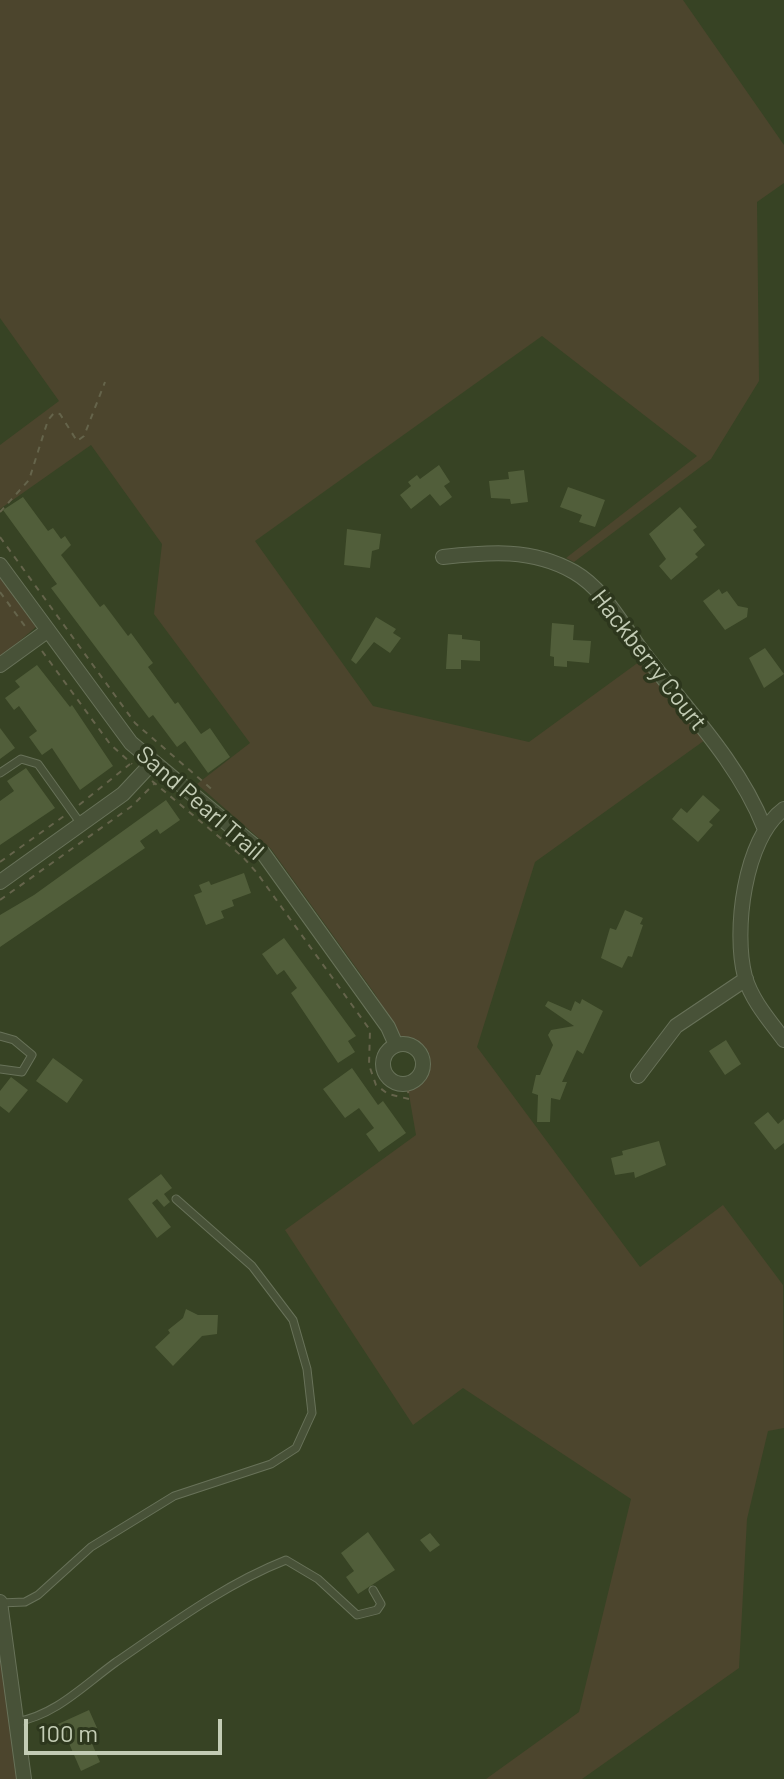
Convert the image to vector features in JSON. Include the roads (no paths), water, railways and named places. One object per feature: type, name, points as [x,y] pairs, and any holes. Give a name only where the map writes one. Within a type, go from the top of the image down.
[{"type":"street","name":"Hackberry Court","points":[[443,557],[497,552],[526,554],[577,573],[605,602],[726,759],[754,802],[764,827]]},
{"type":"street","name":"Sand Pearl Trail","points":[[0,565],[121,732],[263,853],[388,1027],[396,1045]]},
{"type":"street","points":[[0,665],[47,631]]},
{"type":"street","points":[[0,882],[149,779],[153,762]]},
{"type":"street","points":[[784,809],[764,827],[739,922],[746,979],[758,1005],[784,1040]]},
{"type":"street","points":[[638,1076],[676,1026],[746,979]]},
{"type":"street","name":"Sand Pearl Trail","points":[[396,1045],[416,1048],[423,1060],[420,1073],[407,1083],[392,1081],[384,1071],[386,1052],[396,1045]]},
{"type":"street","points":[[0,1602],[6,1694],[16,1722],[24,1779]]},
{"type":"lane","points":[[0,773],[21,759],[38,764],[81,824]]},
{"type":"lane","points":[[0,1036],[14,1040],[32,1055],[22,1072],[0,1069]]},
{"type":"lane","points":[[0,1602],[25,1602],[38,1595],[91,1547],[174,1496],[271,1464],[296,1448],[312,1413],[307,1369],[293,1320],[252,1266],[176,1199]]},
{"type":"lane","points":[[16,1722],[50,1712],[115,1663],[238,1581],[286,1560],[318,1579],[357,1615],[377,1610],[381,1604],[373,1590]]}]
